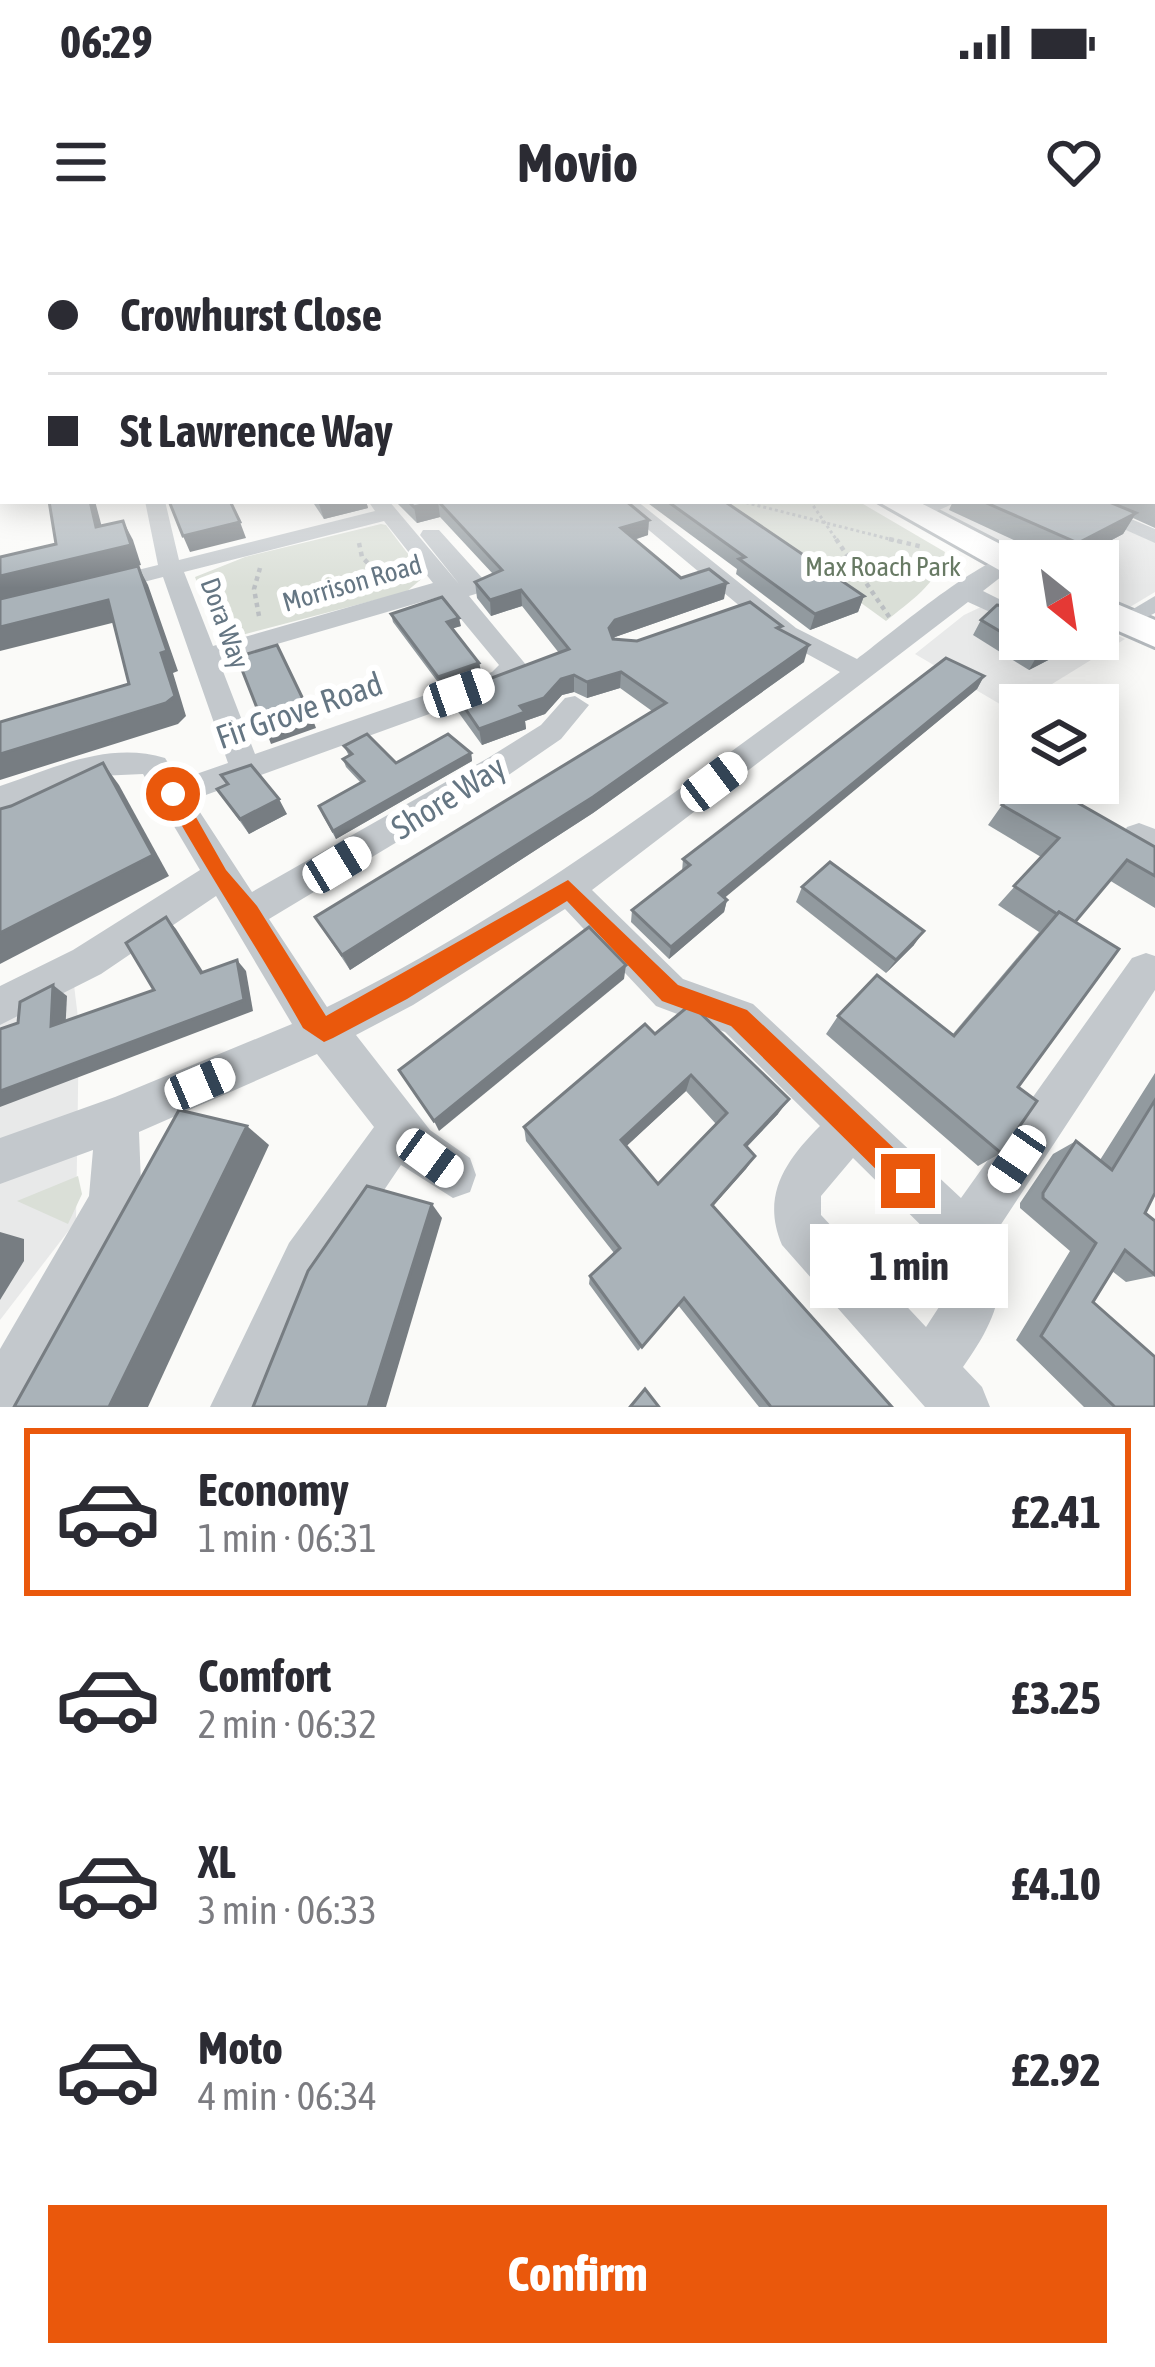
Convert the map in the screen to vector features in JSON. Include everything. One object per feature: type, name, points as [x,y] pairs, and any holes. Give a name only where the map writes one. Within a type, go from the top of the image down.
[{"type":"highway","points":[[920,505],[999,555]]},
{"type":"street","name":"Dora Way","points":[[156,504],[186,565],[207,656],[244,766]]},
{"type":"street","points":[[627,504],[741,607],[858,670]]},
{"type":"street","points":[[1079,504],[1155,537]]},
{"type":"street","points":[[86,590],[389,512],[442,591]]},
{"type":"street","points":[[0,1161],[116,1119],[324,1030],[399,992],[568,889],[963,590],[999,571]]},
{"type":"street","points":[[963,590],[999,609]]},
{"type":"street","name":"Morrison Road","points":[[207,656],[442,591]]},
{"type":"street","name":"Fir Grove Road","points":[[173,794],[502,678],[514,667],[442,591]]},
{"type":"street","name":"Shore Way","points":[[249,912],[499,766],[551,732],[575,704]]},
{"type":"street","points":[[0,798],[116,761],[140,759],[154,766],[312,1020],[354,1062],[401,1130],[453,1175]]},
{"type":"street","points":[[0,1006],[87,962],[219,876]]},
{"type":"street","points":[[568,889],[670,993],[739,1018],[965,1235],[979,1268],[980,1286],[928,1370]]},
{"type":"street","points":[[965,1235],[1146,970]]},
{"type":"street","points":[[0,1403],[107,1211],[119,1166],[116,1119]]},
{"type":"street","points":[[850,1127],[797,1189],[794,1211],[809,1243],[962,1407]]},
{"type":"street","points":[[238,1407],[289,1288],[320,1231],[351,1186],[401,1130]]},
{"type":"path","points":[[753,504],[931,550]]},
{"type":"path","points":[[812,504],[892,621]]},
{"type":"path","points":[[351,537],[358,540],[362,557],[377,575],[442,591]]},
{"type":"path","points":[[186,565],[261,565],[254,589],[256,617],[273,613]]},
{"type":"path","points":[[324,598],[377,575]]},
{"type":"shaded area","points":[[918,504],[1078,504],[1155,539],[1155,592],[1130,607],[1119,604],[1119,540],[999,540],[999,545]]},
{"type":"shaded area","points":[[999,598],[999,660],[1091,660],[1052,684],[999,684],[999,704],[915,654],[964,615]]},
{"type":"shaded area","points":[[74,985],[79,1026],[76,1221],[0,1320],[0,1017]]},
{"type":"green space","name":"Max Roach Park","points":[[724,504],[863,504],[945,552],[929,583],[886,621]]},
{"type":"green space","points":[[381,524],[425,576],[406,592],[219,641],[195,577],[245,557]]},
{"type":"green space","points":[[78,1176],[82,1194],[68,1224],[17,1201]]},
{"type":"building","points":[[49,504],[91,504],[96,527],[123,521],[131,545],[0,576],[0,557],[56,544]]},
{"type":"building","points":[[170,504],[231,504],[240,522],[183,536]]},
{"type":"building","points":[[441,504],[630,504],[649,520],[621,528],[681,578],[709,569],[727,583],[615,620],[609,628],[613,639],[637,641],[750,602],[782,626],[777,628],[809,645],[593,797],[342,955],[315,917],[666,703],[621,672],[587,682],[574,675],[561,679],[544,698],[520,706],[525,712],[479,729],[454,692],[569,649],[521,590],[490,600],[475,582],[502,570]]},
{"type":"building","points":[[671,504],[728,504],[864,596],[815,614],[739,559],[745,557]]},
{"type":"building","points":[[989,504],[1114,504],[1136,513],[1084,540],[1071,540]]},
{"type":"building","points":[[138,566],[167,651],[161,653],[175,696],[166,703],[0,754],[0,722],[129,684],[108,600],[0,627],[0,599]]},
{"type":"building","points":[[442,597],[459,618],[447,622],[479,663],[438,677],[391,614]]},
{"type":"building","points":[[997,605],[999,605],[999,631],[981,620]]},
{"type":"building","points":[[277,645],[313,720],[268,736],[237,657]]},
{"type":"building","points":[[946,658],[984,676],[719,893],[727,900],[671,947],[632,910],[690,865],[683,859]]},
{"type":"building","points":[[367,734],[396,763],[448,734],[471,753],[333,831],[319,806],[364,781],[343,759],[352,754],[344,746]]},
{"type":"building","points":[[103,763],[153,855],[0,933],[0,809]]},
{"type":"building","points":[[251,765],[279,799],[240,819],[217,789],[228,784],[221,775]]},
{"type":"building","points":[[1080,804],[1155,847],[1155,876],[1127,860],[1075,922],[1057,914],[1014,886],[1059,838],[1002,805]]},
{"type":"building","points":[[830,862],[924,931],[896,960],[802,887]]},
{"type":"building","points":[[1059,912],[1119,949],[1018,1087],[1037,1101],[1001,1153],[838,1016],[877,975],[954,1036]]},
{"type":"building","points":[[166,917],[201,973],[237,960],[244,1000],[0,1091],[0,1029],[18,1023],[20,1002],[53,985],[51,1026],[154,990],[126,943]]},
{"type":"building","points":[[589,927],[626,965],[434,1121],[399,1070]]},
{"type":"building","points":[[691,1004],[789,1099],[745,1145],[755,1156],[712,1205],[892,1407],[771,1407],[684,1298],[642,1347],[590,1276],[620,1248],[524,1127],[645,1024],[655,1034]],"holes":[[[691,1075],[727,1113],[658,1184],[621,1140]]]},
{"type":"building","points":[[1155,1100],[1155,1193],[1145,1213],[1155,1221],[1155,1275],[1125,1250],[1093,1302],[1155,1357],[1155,1407],[1115,1407],[1041,1336],[1096,1243],[1043,1198],[1043,1193],[1076,1141],[1112,1170]]},
{"type":"building","points":[[179,1110],[247,1126],[109,1407],[14,1407]]},
{"type":"building","points":[[367,1186],[432,1204],[368,1407],[253,1407],[308,1271]]},
{"type":"building","points":[[645,1389],[659,1407],[630,1407]]},
{"type":"route","points":[[173,794],[219,876],[249,912],[312,1020],[324,1030],[399,992],[568,889],[670,993],[739,1018],[908,1181]]}]
